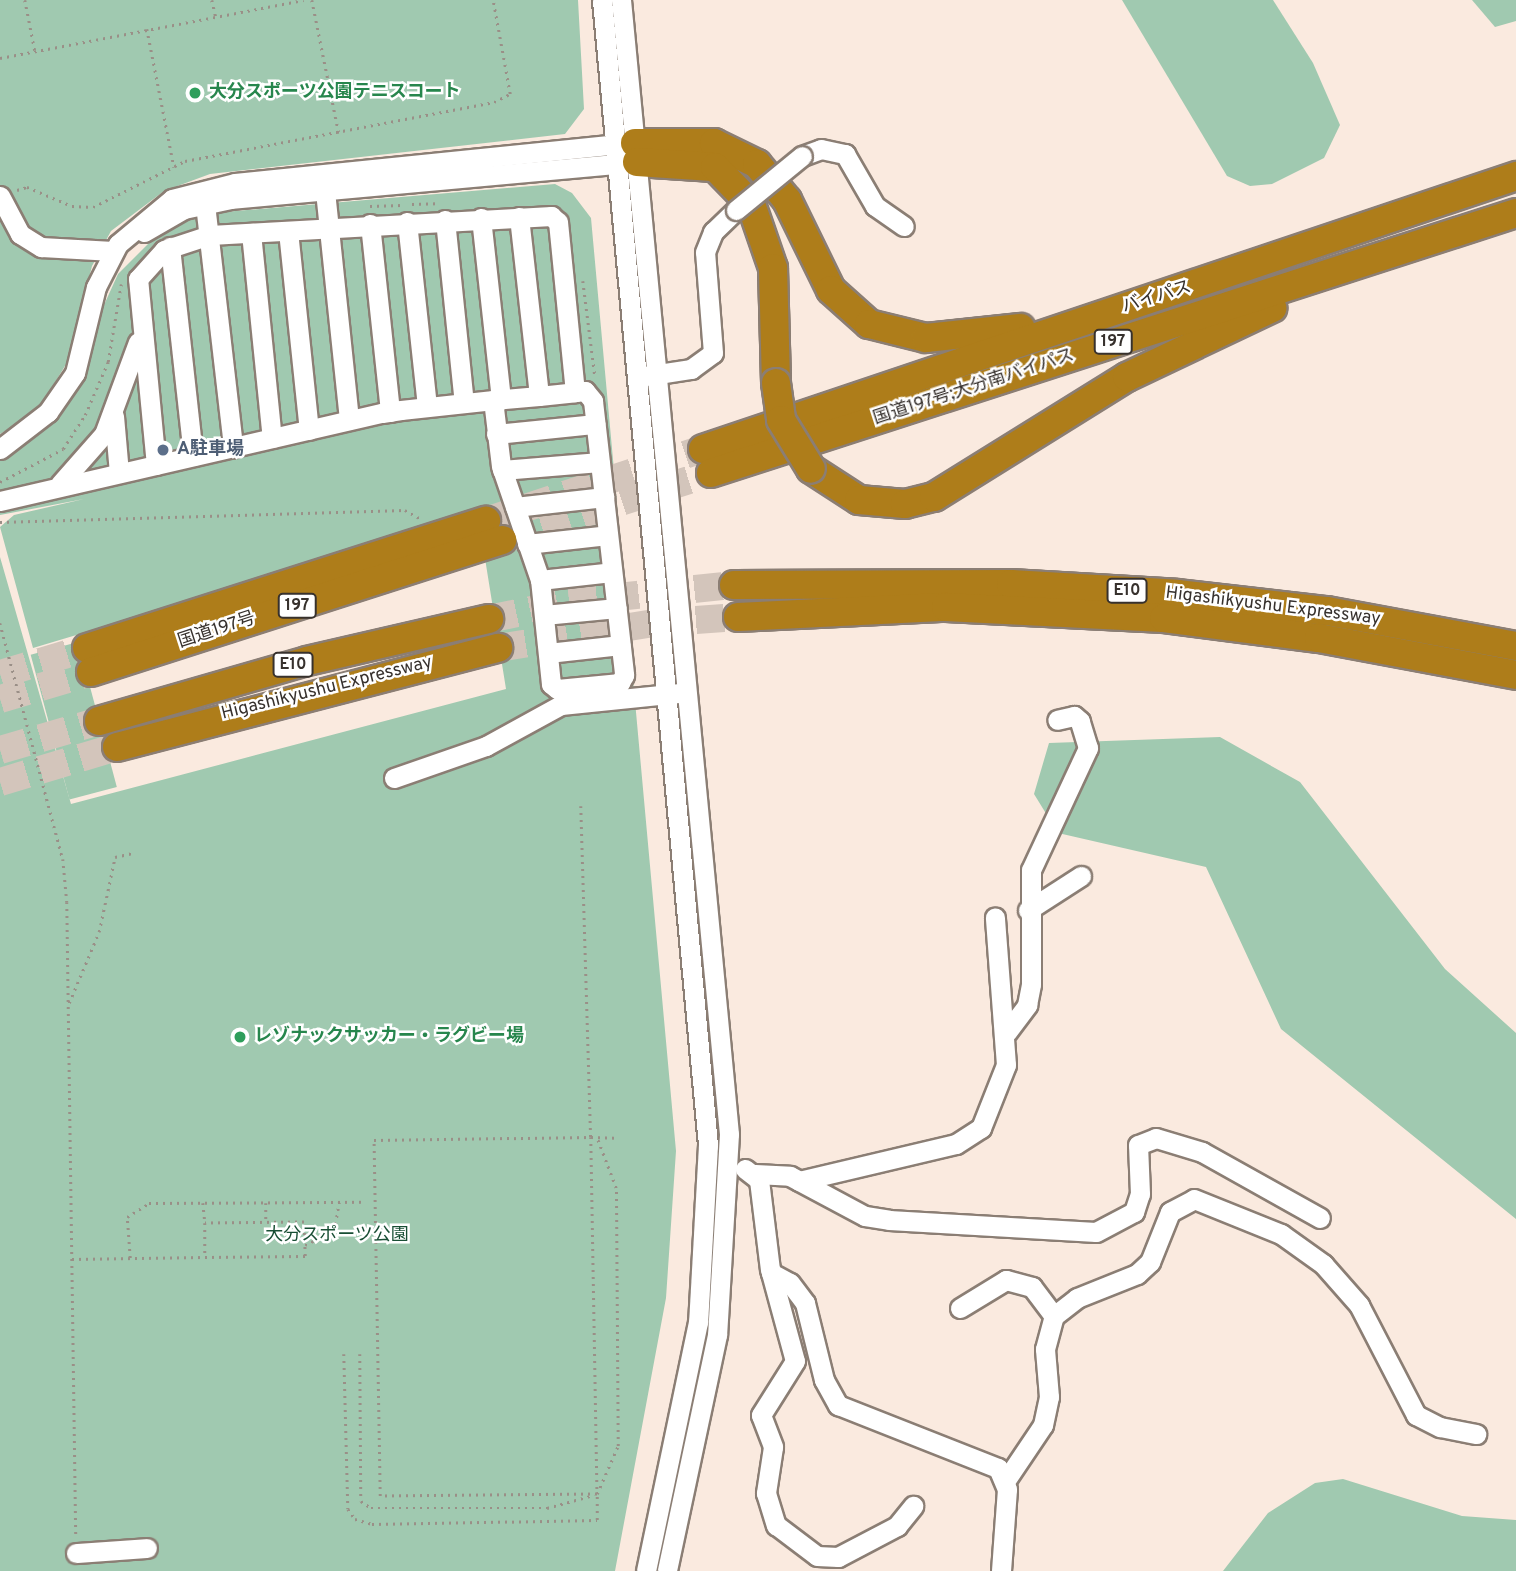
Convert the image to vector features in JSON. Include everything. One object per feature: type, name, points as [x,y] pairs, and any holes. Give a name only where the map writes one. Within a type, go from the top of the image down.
[{"type":"highway","points":[[626,153],[714,143],[757,164],[788,200],[831,290],[869,324],[895,334],[967,336],[1032,326],[1328,242]]},
{"type":"highway","points":[[626,153],[715,167],[751,204],[773,268],[776,383],[781,420],[811,469],[859,500],[905,504],[934,497],[1190,344],[1343,281],[1516,223]]},
{"type":"highway","name":"バイパス","points":[[707,461],[1504,181]]},
{"type":"highway","name":"国道197号;大分南バイパス","points":[[707,461],[1516,213]]},
{"type":"highway","name":"国道197号","points":[[89,660],[505,535]]},
{"type":"highway","name":"Higashikyushu Expressway","points":[[734,585],[1011,584],[1177,594],[1327,611],[1516,646]]},
{"type":"highway","name":"Higashikyushu Expressway","points":[[738,617],[946,607],[1150,617],[1319,638],[1516,675]]},
{"type":"highway","name":"Higashikyushu Expressway","points":[[99,721],[294,664],[489,619]]},
{"type":"highway","name":"Higashikyushu Expressway","points":[[117,747],[498,648]]},
{"type":"street","points":[[601,0],[626,153],[729,1167],[717,1335],[667,1571]]},
{"type":"street","points":[[621,0],[626,153]]},
{"type":"street","points":[[648,375],[691,369],[713,353],[705,251],[713,232],[802,156],[821,149],[845,154],[875,206],[904,226]]},
{"type":"street","points":[[91,322],[130,245],[169,216],[205,204],[626,153]]},
{"type":"street","points":[[0,449],[58,400],[82,357],[96,287],[113,251],[147,215],[201,189],[626,153]]},
{"type":"street","points":[[325,191],[349,420]]},
{"type":"street","points":[[7,193],[20,234],[41,247],[113,251]]},
{"type":"street","points":[[205,204],[233,447]]},
{"type":"street","points":[[156,465],[141,322],[141,273],[170,247],[210,235],[546,215],[558,222],[575,391]]},
{"type":"street","points":[[519,217],[538,396]]},
{"type":"street","points":[[481,218],[497,400],[496,434],[502,470],[514,508],[505,535]]},
{"type":"street","points":[[444,220],[464,403]]},
{"type":"street","points":[[407,222],[427,407]]},
{"type":"street","points":[[370,225],[390,412]]},
{"type":"street","points":[[288,230],[309,430]]},
{"type":"street","points":[[251,233],[272,438]]},
{"type":"street","points":[[170,247],[193,456]]},
{"type":"street","points":[[50,489],[75,474],[114,415],[141,322]]},
{"type":"street","points":[[0,501],[390,412],[575,391],[591,394],[621,645],[620,683],[560,697],[486,746],[394,778]]},
{"type":"street","points":[[114,415],[120,473]]},
{"type":"street","points":[[496,434],[595,424]]},
{"type":"street","points":[[502,470],[600,461]]},
{"type":"street","points":[[514,508],[604,497]]},
{"type":"street","points":[[505,535],[540,580],[551,684],[560,697]]},
{"type":"street","points":[[505,535],[608,535]]},
{"type":"street","points":[[540,580],[612,572]]},
{"type":"street","points":[[544,615],[617,608]]},
{"type":"street","points":[[548,653],[621,645]]},
{"type":"street","points":[[560,697],[679,693]]},
{"type":"street","points":[[646,1571],[690,1370],[709,1165],[679,693]]},
{"type":"street","points":[[1007,1032],[1027,1005],[1031,984],[1028,910],[1031,870],[1090,738],[1074,716],[1057,720]]},
{"type":"street","points":[[1028,910],[1081,876]]},
{"type":"street","points":[[799,1181],[970,1137],[1000,1092],[1007,1032],[995,917]]},
{"type":"street","points":[[709,1165],[755,1174],[775,1171],[866,1216],[889,1220],[1097,1232],[1134,1212],[1140,1194],[1138,1145],[1156,1138],[1202,1152],[1320,1218]]},
{"type":"street","points":[[755,1174],[771,1273],[795,1361],[761,1415],[773,1447],[766,1493],[776,1525],[817,1556],[838,1557],[897,1526],[913,1506]]},
{"type":"street","points":[[1001,1571],[1006,1480],[1044,1425],[1049,1397],[1045,1349],[1054,1315],[1077,1298],[1137,1275],[1180,1204],[1211,1202],[1281,1234],[1323,1264],[1359,1305],[1416,1415],[1440,1427],[1476,1434]]},
{"type":"street","points":[[771,1273],[790,1283],[805,1303],[824,1380],[838,1405],[990,1464],[1006,1480]]},
{"type":"street","points":[[960,1308],[1006,1280],[1032,1287],[1054,1315]]},
{"type":"street","points":[[76,1553],[147,1548]]},
{"type":"path","points":[[25,0],[35,51]]},
{"type":"path","points":[[212,0],[216,17]]},
{"type":"path","points":[[0,58],[304,0]]},
{"type":"path","points":[[312,0],[339,135]]},
{"type":"path","points":[[7,193],[27,187],[93,207],[174,167],[339,135],[510,94],[493,0]]},
{"type":"path","points":[[147,29],[174,167]]},
{"type":"path","points":[[0,522],[405,510],[422,521]]},
{"type":"path","points":[[0,623],[63,859],[69,1004],[76,1553]]},
{"type":"path","points":[[344,1354],[348,1510],[355,1519],[372,1524],[597,1520],[591,1137],[581,806]]},
{"type":"path","points":[[69,1004],[99,932],[115,857],[132,853]]},
{"type":"path","points":[[597,1138],[616,1188],[618,1446],[597,1494]]},
{"type":"path","points":[[597,1494],[380,1496],[374,1140],[615,1138]]},
{"type":"path","points":[[304,1245],[334,1231],[339,1202]]},
{"type":"path","points":[[130,1258],[127,1217],[134,1209],[204,1203],[366,1202]]},
{"type":"path","points":[[204,1203],[205,1257]]},
{"type":"path","points":[[266,1203],[266,1223]]},
{"type":"path","points":[[72,1259],[305,1256],[304,1222],[205,1223]]},
{"type":"path","points":[[360,1354],[361,1501],[371,1508],[547,1508],[597,1494]]},
{"type":"green space","points":[[0,0],[578,0],[584,109],[565,134],[210,174],[164,191],[111,231],[92,266],[68,361],[37,412],[0,434]]},
{"type":"green space","points":[[1122,0],[1273,0],[1313,63],[1340,125],[1324,158],[1272,184],[1250,186],[1227,176]]},
{"type":"green space","points":[[1472,0],[1516,0],[1516,21],[1495,27]]},
{"type":"green space","name":"大分スポーツ公園","points":[[555,184],[572,193],[591,218],[676,1151],[666,1298],[615,1571],[0,1571],[0,557],[71,804],[506,689],[478,515],[33,648],[0,527],[14,515],[84,499],[0,515],[0,455],[56,412],[87,372],[99,316],[118,274],[176,216]]},
{"type":"green space","points":[[78,642],[117,787],[69,800],[31,655]]},
{"type":"green space","points":[[1220,737],[1300,782],[1445,969],[1516,1033],[1516,1219],[1281,1029],[1206,867],[1058,833],[1034,794],[1049,743]]},
{"type":"green space","points":[[1343,1479],[1462,1516],[1516,1520],[1516,1571],[1223,1571],[1268,1513],[1315,1483]]},
{"type":"tunnel","points":[[486,521],[703,449]]},
{"type":"tunnel","points":[[502,540],[711,473]]},
{"type":"tunnel","points":[[489,619],[569,602],[734,585]]},
{"type":"tunnel","points":[[498,648],[654,623],[738,617]]},
{"type":"tunnel","points":[[0,674],[87,648]]},
{"type":"tunnel","points":[[0,699],[91,672]]},
{"type":"tunnel","points":[[0,750],[99,721]]},
{"type":"tunnel","points":[[0,782],[117,747]]},
{"type":"place","name":"大分スポーツ公園テニスコート","points":[[195,93]]},
{"type":"place","name":"A駐車場","points":[[163,450]]},
{"type":"place","name":"レゾナックサッカー・ラグビー場","points":[[240,1037]]}]
